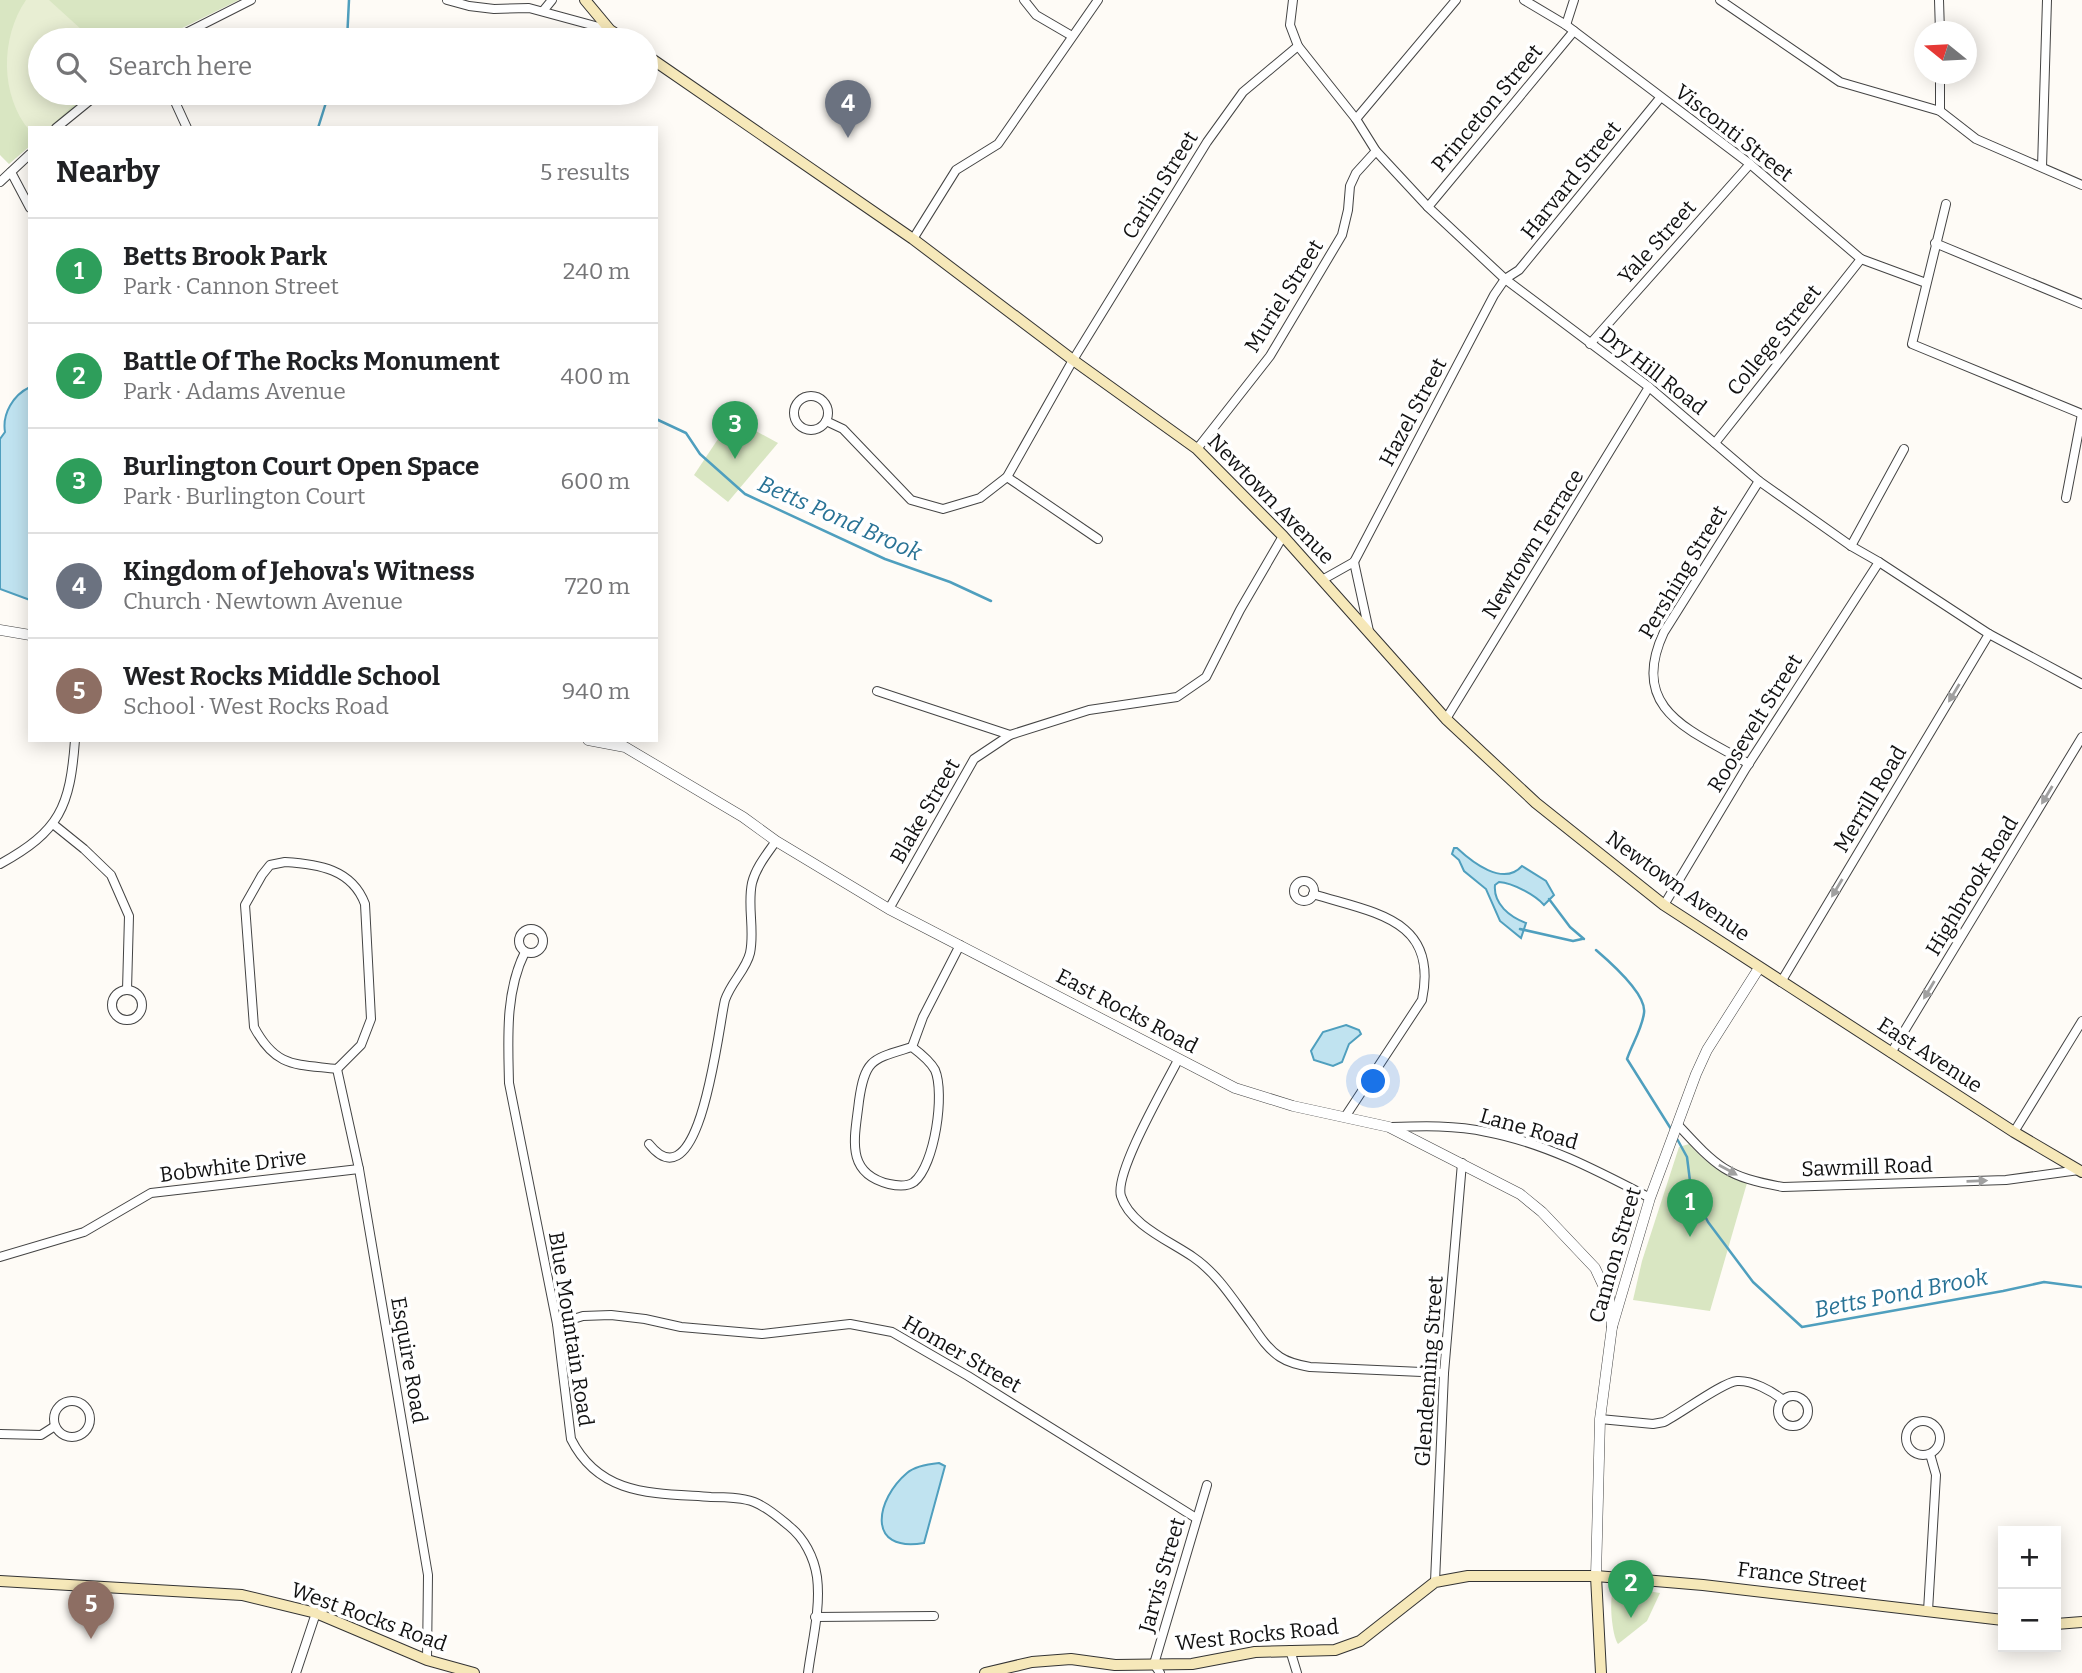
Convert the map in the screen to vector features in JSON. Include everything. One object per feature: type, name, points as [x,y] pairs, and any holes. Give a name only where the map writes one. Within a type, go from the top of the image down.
[{"type":"main road","points":[[585,0],[608,28]]},
{"type":"main road","name":"Newtown Avenue","points":[[658,63],[912,239],[1197,449],[1283,536],[1446,719],[1536,803],[1664,905],[1759,968]]},
{"type":"main road","name":"East Avenue","points":[[1759,968],[2014,1132],[2080,1171]]},
{"type":"main road","name":"West Rocks Road","points":[[985,1673],[1032,1662],[1071,1659],[1157,1669],[1255,1652],[1335,1650],[1360,1641],[1435,1582],[1468,1576],[1596,1576]]},
{"type":"main road","points":[[1596,1576],[1601,1673]]},
{"type":"main road","name":"France Street","points":[[1596,1576],[1737,1588],[1998,1619]]},
{"type":"main road","name":"West Rocks Road","points":[[0,1581],[242,1595],[316,1614],[427,1660],[474,1673]]},
{"type":"main road","points":[[2061,1624],[2081,1624]]},
{"type":"street","points":[[196,28],[251,0]]},
{"type":"street","points":[[447,0],[494,9],[529,8],[603,28]]},
{"type":"street","points":[[543,11],[552,0]]},
{"type":"street","points":[[1024,0],[1036,15],[1072,36]]},
{"type":"street","points":[[912,239],[956,170],[998,144],[1098,0]]},
{"type":"street","name":"Dry Hill Road","points":[[1293,0],[1290,25],[1298,46],[1356,119],[1376,151],[1427,207],[1505,279],[1649,387],[1759,481],[1851,546],[1989,634],[2082,684]]},
{"type":"street","points":[[1356,119],[1456,0]]},
{"type":"street","name":"Visconti Street","points":[[1524,0],[1566,25],[1750,164],[1861,259],[1926,283]]},
{"type":"street","points":[[1566,25],[1574,0]]},
{"type":"street","points":[[1720,0],[1840,82],[1940,111],[1976,139],[2082,185]]},
{"type":"street","points":[[1939,0],[1940,21]]},
{"type":"street","points":[[2042,167],[2047,0]]},
{"type":"street","name":"Princeton Street","points":[[1427,207],[1574,31]]},
{"type":"street","name":"Carlin Street","points":[[1007,477],[1073,360],[1207,142],[1243,92],[1298,46]]},
{"type":"street","points":[[1940,84],[1940,111]]},
{"type":"street","name":"Harvard Street","points":[[1505,279],[1519,270],[1660,98]]},
{"type":"street","points":[[58,126],[84,105]]},
{"type":"street","points":[[176,105],[186,126]]},
{"type":"street","name":"Muriel Street","points":[[1197,449],[1270,356],[1342,235],[1350,186],[1356,173],[1376,151]]},
{"type":"street","points":[[0,181],[28,156]]},
{"type":"street","name":"Yale Street","points":[[1590,344],[1750,164]]},
{"type":"street","points":[[12,173],[28,204]]},
{"type":"street","points":[[1946,204],[1912,344],[2082,414],[2066,498]]},
{"type":"street","points":[[1935,243],[2082,304]]},
{"type":"street","name":"College Street","points":[[1715,443],[1861,259]]},
{"type":"street","name":"Hazel Street","points":[[1354,562],[1494,295],[1505,279]]},
{"type":"street","name":"Newtown Terrace","points":[[1446,719],[1649,387]]},
{"type":"street","points":[[805,397],[818,397],[827,407],[826,421],[816,429],[803,428],[795,417],[797,404],[805,397]]},
{"type":"street","points":[[826,421],[843,429],[911,500],[943,509],[980,498],[1007,477],[1098,539]]},
{"type":"street","points":[[1851,546],[1904,449]]},
{"type":"street","name":"Pershing Street","points":[[1749,764],[1681,725],[1667,712],[1658,697],[1653,677],[1654,653],[1664,632],[1759,481]]},
{"type":"street","name":"Blake Street","points":[[889,909],[974,759],[1010,735],[1088,710],[1177,697],[1206,677],[1240,610],[1283,536]]},
{"type":"street","points":[[1322,580],[1354,562],[1368,631]]},
{"type":"street","name":"Roosevelt Street","points":[[1664,905],[1749,764],[1879,562]]},
{"type":"street","points":[[0,630],[28,635]]},
{"type":"street","name":"Merrill Road","points":[[1781,982],[1989,634]]},
{"type":"street","points":[[877,691],[1010,735]]},
{"type":"street","name":"Highbrook Road","points":[[1891,1053],[2082,737]]},
{"type":"street","points":[[0,864],[21,853],[53,824],[65,804],[75,742]]},
{"type":"street","name":"East Rocks Road","points":[[599,742],[625,747],[889,909],[1178,1060],[1259,1097],[1389,1127],[1520,1195],[1542,1212],[1595,1268],[1608,1298],[1612,1327]]},
{"type":"street","points":[[53,824],[111,875],[129,916],[127,990]]},
{"type":"street","points":[[649,1144],[656,1153],[668,1157],[679,1155],[688,1145],[699,1123],[710,1083],[724,1002],[750,954],[751,886],[756,871],[776,841]]},
{"type":"street","points":[[285,862],[314,863],[337,872],[361,893],[365,904],[371,1018],[362,1045],[337,1069],[289,1063],[268,1049],[254,1027],[245,905],[261,875],[270,865],[285,862]]},
{"type":"street","points":[[1313,894],[1389,918],[1405,928],[1418,944],[1424,963],[1426,982],[1422,1000],[1345,1117]]},
{"type":"street","points":[[912,1047],[923,1017],[960,945]]},
{"type":"street","name":"Blue Mountain Road","points":[[525,952],[511,993],[509,1083],[557,1324],[571,1439],[579,1455],[596,1472],[617,1484],[641,1492],[753,1502],[774,1514],[797,1533],[810,1553],[817,1576],[808,1673]]},
{"type":"street","name":"Cannon Street","points":[[1596,1576],[1600,1419],[1612,1327],[1650,1198],[1707,1050],[1759,968]]},
{"type":"street","points":[[2014,1132],[2082,1021]]},
{"type":"street","points":[[912,1047],[934,1069],[939,1089],[937,1118],[929,1160],[922,1174],[912,1184],[899,1186],[875,1180],[864,1173],[854,1146],[862,1078],[867,1066],[884,1055],[912,1047]]},
{"type":"street","points":[[1178,1060],[1126,1165],[1120,1195],[1128,1209],[1216,1276],[1268,1348],[1280,1358],[1310,1367],[1444,1373]]},
{"type":"street","name":"Esquire Road","points":[[337,1069],[359,1169],[428,1575],[427,1660]]},
{"type":"street","name":"Lane Road","points":[[1389,1127],[1438,1126],[1487,1132],[1572,1158],[1650,1198]]},
{"type":"street","name":"Sawmill Road","points":[[1678,1126],[1727,1172],[1756,1182],[1783,1187],[2006,1180],[2080,1171]]},
{"type":"street","name":"Glendenning Street","points":[[1435,1582],[1444,1373],[1462,1163]]},
{"type":"street","name":"Bobwhite Drive","points":[[0,1257],[84,1232],[151,1193],[359,1169]]},
{"type":"street","name":"Homer Street","points":[[557,1324],[583,1316],[611,1315],[681,1327],[762,1334],[850,1324],[892,1332],[968,1376],[1196,1518]]},
{"type":"street","points":[[1600,1419],[1653,1424],[1664,1422],[1737,1381],[1760,1386],[1783,1400]]},
{"type":"street","points":[[74,1401],[88,1411],[89,1425],[79,1436],[66,1437],[55,1426],[54,1414],[62,1404],[74,1401]]},
{"type":"street","points":[[1918,1422],[1931,1423],[1939,1433],[1939,1444],[1930,1454],[1918,1454],[1908,1446],[1908,1430],[1918,1422]]},
{"type":"street","points":[[0,1434],[41,1435],[55,1426]]},
{"type":"street","points":[[1928,1611],[1936,1475],[1930,1454]]},
{"type":"street","name":"Jarvis Street","points":[[1157,1669],[1207,1485]]},
{"type":"street","points":[[296,1673],[316,1614]]},
{"type":"street","points":[[815,1617],[934,1616]]},
{"type":"street","points":[[1290,1650],[1297,1673]]},
{"type":"green space","points":[[0,0],[239,0],[182,28],[28,28],[28,105],[76,105],[52,126],[28,126],[28,148],[9,164],[0,155]]},
{"type":"green space","points":[[26,0],[49,0],[80,28],[28,28],[28,105],[73,105],[51,126],[28,126],[28,128],[13,101],[7,67],[11,32]]},
{"type":"green space","points":[[732,418],[778,443],[728,502],[694,475]]},
{"type":"green space","points":[[1689,1144],[1716,1168],[1747,1183],[1710,1311],[1633,1300],[1642,1261],[1679,1147]]},
{"type":"green space","points":[[1624,1587],[1660,1593],[1647,1621],[1618,1644],[1611,1610],[1612,1596],[1613,1591]]},
{"type":"water","points":[[28,388],[28,599],[0,589],[0,439],[5,432],[7,412]]},
{"type":"water","points":[[1454,848],[1488,870],[1506,874],[1522,866],[1546,881],[1554,895],[1544,905],[1517,887],[1499,882],[1495,885],[1497,898],[1504,909],[1526,923],[1521,938],[1500,921],[1486,889],[1464,871],[1459,860],[1452,854]]},
{"type":"water","points":[[1346,1025],[1359,1030],[1361,1034],[1349,1044],[1342,1062],[1333,1066],[1314,1060],[1311,1051],[1323,1032]]},
{"type":"water","points":[[939,1463],[945,1466],[924,1543],[905,1544],[892,1540],[885,1532],[882,1522],[888,1496],[910,1471]]},
{"type":"waterway","name":"Betts Pond Brook","points":[[348,28],[349,0]]},
{"type":"waterway","name":"Betts Pond Brook","points":[[319,126],[325,105]]},
{"type":"waterway","name":"Betts Pond Brook","points":[[658,420],[686,433],[700,454],[745,494],[885,559],[950,582],[991,601]]},
{"type":"waterway","name":"Betts Pond Brook","points":[[1549,899],[1570,927],[1584,939]]},
{"type":"waterway","name":"Betts Pond Brook","points":[[1520,929],[1573,941],[1582,939]]},
{"type":"waterway","name":"Betts Pond Brook","points":[[1596,950],[1640,997],[1644,1013],[1627,1059],[1671,1129]]},
{"type":"waterway","name":"Betts Pond Brook","points":[[1676,1137],[1687,1157],[1691,1189],[1708,1222],[1753,1282],[1802,1327],[2044,1282],[2082,1287]]},
{"type":"place","name":"Kingdom of Jehova's Witness","points":[[848,138]]},
{"type":"place","name":"Burlington Court Open Space","points":[[735,459]]},
{"type":"place","name":"Betts Brook Park","points":[[1690,1237]]},
{"type":"place","name":"Battle Of The Rocks Monument","points":[[1631,1618]]},
{"type":"place","name":"West Rocks Middle School","points":[[91,1639]]}]
